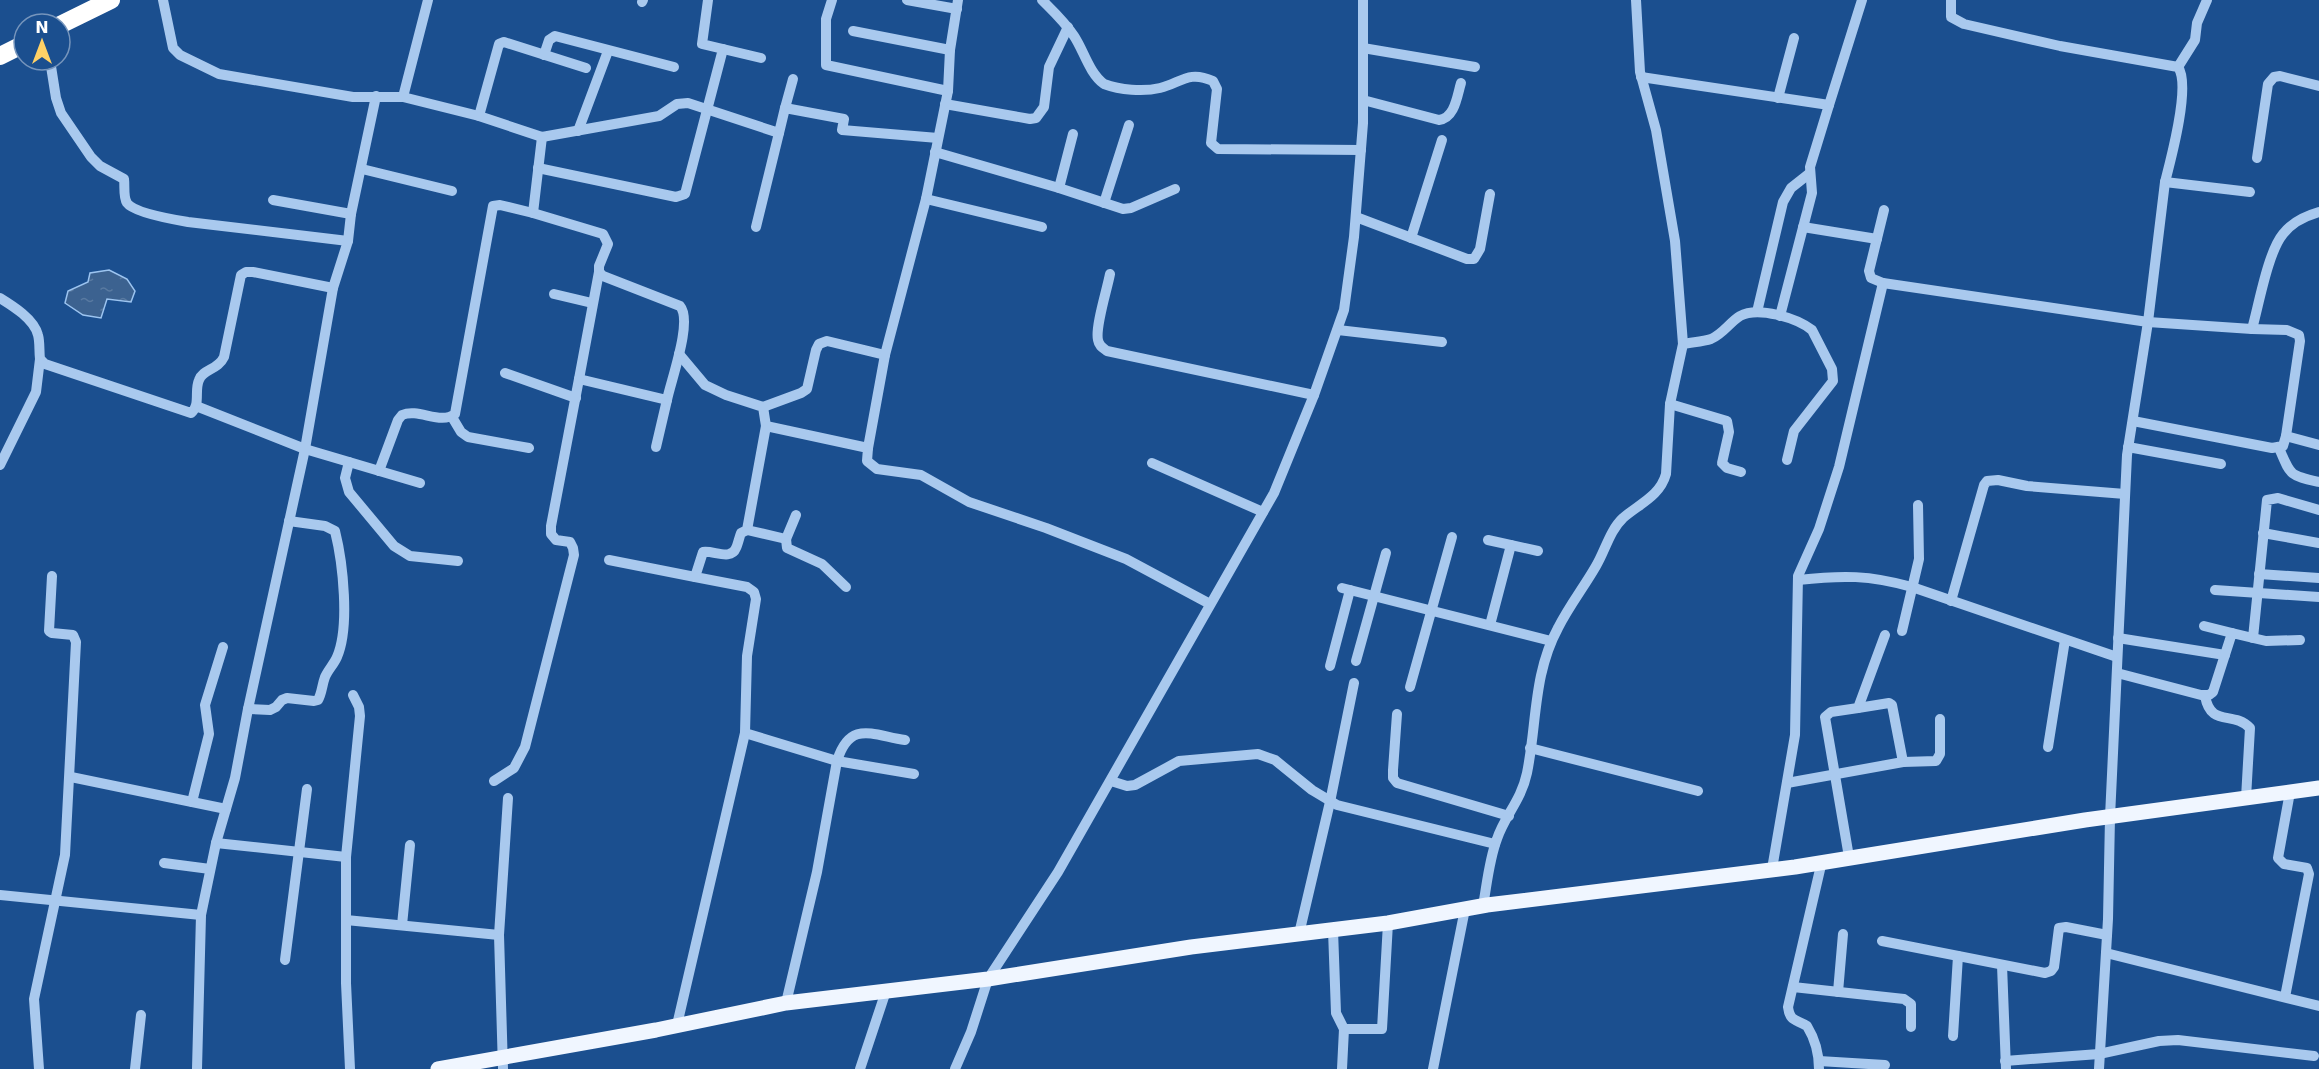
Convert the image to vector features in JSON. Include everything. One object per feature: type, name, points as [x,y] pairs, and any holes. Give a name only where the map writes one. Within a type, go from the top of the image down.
[{"type":"highway","points":[[72,19],[111,0]]},
{"type":"main road","points":[[438,1069],[503,1063],[786,1003],[988,979],[1191,947],[1388,923],[1483,906],[1772,869],[2110,817],[2319,788]]},
{"type":"street","points":[[163,0],[173,48],[180,56],[219,74],[353,97],[403,97],[479,116],[542,137],[659,116],[677,104],[688,103],[779,133]]},
{"type":"street","points":[[403,97],[428,0]]},
{"type":"street","points":[[708,0],[702,44],[761,58]]},
{"type":"street","points":[[832,0],[826,19],[826,65],[948,91]]},
{"type":"street","points":[[908,0],[957,5],[950,50],[948,91],[926,199],[885,355],[867,461],[877,469],[921,475],[969,502],[1046,528],[1126,559],[1210,604]]},
{"type":"street","points":[[1042,0],[1068,27],[1093,71],[1104,84],[1147,90],[1164,87],[1185,78],[1194,77],[1213,81],[1217,89],[1211,143],[1218,149],[1361,150]]},
{"type":"street","points":[[955,1069],[971,1032],[988,979],[1058,872],[1274,494],[1314,395],[1344,310],[1356,217],[1363,100],[1363,0]]},
{"type":"street","points":[[1483,906],[1495,844],[1523,789],[1538,685],[1551,640],[1596,566],[1621,519],[1656,493],[1663,484],[1666,474],[1670,404],[1683,344],[1675,241],[1656,130],[1641,77],[1636,0]]},
{"type":"street","points":[[1780,316],[1813,186],[1810,167],[1862,0]]},
{"type":"street","points":[[1951,0],[1951,17],[1964,24],[2060,46],[2178,67],[2182,73],[2183,98],[2165,182],[2148,322],[2128,447],[2099,1069]]},
{"type":"street","points":[[2178,67],[2194,40],[2197,23],[2207,0]]},
{"type":"street","points":[[945,104],[1030,119],[1036,118],[1044,107],[1049,67],[1068,27]]},
{"type":"street","points":[[853,31],[950,50]]},
{"type":"street","points":[[544,55],[552,37],[674,67]]},
{"type":"street","points":[[1778,98],[1794,38]]},
{"type":"street","points":[[479,116],[499,44],[504,42],[586,68]]},
{"type":"street","points":[[1363,48],[1475,67]]},
{"type":"street","points":[[538,168],[682,196],[685,194],[723,49]]},
{"type":"street","points":[[578,131],[608,51]]},
{"type":"street","points":[[52,72],[61,113],[91,157],[100,166],[124,179],[126,200],[130,206],[188,222],[348,241]]},
{"type":"street","points":[[2257,158],[2268,84],[2274,77],[2280,76],[2319,86]]},
{"type":"street","points":[[1641,77],[1829,105]]},
{"type":"street","points":[[756,227],[793,79]]},
{"type":"street","points":[[1363,100],[1439,120],[1445,119],[1452,113],[1461,83]]},
{"type":"street","points":[[197,1069],[201,915],[216,843],[236,778],[248,709],[305,449],[333,288],[348,241],[351,214],[376,96]]},
{"type":"street","points":[[785,108],[844,119],[842,130],[938,138]]},
{"type":"street","points":[[1104,204],[1130,125]]},
{"type":"street","points":[[1059,188],[1073,134]]},
{"type":"street","points":[[533,213],[542,137]]},
{"type":"street","points":[[1411,238],[1442,140]]},
{"type":"street","points":[[935,152],[1123,209],[1131,208],[1175,189]]},
{"type":"street","points":[[362,169],[452,191]]},
{"type":"street","points":[[1757,312],[1782,202],[1791,188],[1810,173]]},
{"type":"street","points":[[2165,182],[2250,192]]},
{"type":"street","points":[[1356,217],[1467,259],[1474,258],[1478,256],[1480,249],[1490,194]]},
{"type":"street","points":[[926,199],[1042,227]]},
{"type":"street","points":[[273,200],[351,214]]},
{"type":"street","points":[[452,417],[457,408],[493,206],[500,205],[533,213],[603,234],[608,244],[599,266],[551,526],[551,534],[556,540],[570,542],[574,555],[525,747],[514,768],[494,781]]},
{"type":"street","points":[[1884,210],[1869,275],[1882,284],[2148,322],[2287,330],[2299,335],[2300,341],[2283,446],[2279,448],[2133,421]]},
{"type":"street","points":[[2252,329],[2273,252],[2282,234],[2294,223],[2319,212]]},
{"type":"street","points":[[1803,227],[1877,239]]},
{"type":"street","points":[[40,359],[51,367],[191,412],[196,406],[199,380],[204,374],[216,368],[224,357],[241,275],[253,272],[333,288]]},
{"type":"street","points":[[599,272],[603,276],[680,306],[685,317],[679,354],[656,447]]},
{"type":"street","points":[[1110,274],[1098,330],[1098,340],[1107,351],[1314,395]]},
{"type":"street","points":[[1772,869],[1795,735],[1798,576],[1819,529],[1839,467],[1882,284]]},
{"type":"street","points":[[554,294],[592,303]]},
{"type":"street","points":[[0,298],[28,318],[34,326],[38,334],[40,359],[36,392],[0,465]]},
{"type":"street","points":[[1683,344],[1711,339],[1739,317],[1757,312],[1780,316],[1812,330],[1833,375],[1829,388],[1794,431],[1787,460]]},
{"type":"street","points":[[1338,330],[1442,342]]},
{"type":"street","points":[[679,354],[705,385],[726,395],[764,407],[807,389],[819,344],[827,341],[885,355]]},
{"type":"street","points":[[505,373],[576,398]]},
{"type":"street","points":[[579,379],[667,400]]},
{"type":"street","points":[[1670,404],[1727,421],[1729,432],[1722,463],[1727,468],[1741,472]]},
{"type":"street","points":[[196,406],[305,449],[420,483]]},
{"type":"street","points":[[747,530],[766,426],[764,407]]},
{"type":"street","points":[[379,471],[398,420],[402,415],[416,413],[452,417]]},
{"type":"street","points":[[452,417],[461,432],[468,437],[529,448]]},
{"type":"street","points":[[766,426],[868,448]]},
{"type":"street","points":[[2286,436],[2319,445]]},
{"type":"street","points":[[2128,447],[2221,464]]},
{"type":"street","points":[[2279,448],[2294,476],[2319,482]]},
{"type":"street","points":[[349,462],[345,478],[349,492],[394,546],[410,555],[458,561]]},
{"type":"street","points":[[1152,463],[1263,512]]},
{"type":"street","points":[[1951,601],[1987,482],[1998,480],[2027,486],[2125,494]]},
{"type":"street","points":[[2253,638],[2267,500],[2278,498],[2319,510]]},
{"type":"street","points":[[1902,631],[1920,550],[1918,505]]},
{"type":"street","points":[[796,515],[786,539],[788,548],[822,564],[846,587]]},
{"type":"street","points":[[248,709],[270,710],[287,698],[318,700],[326,675],[337,657],[340,646],[343,614],[342,559],[335,531],[325,526],[290,521]]},
{"type":"street","points":[[695,577],[703,552],[728,555],[733,553],[741,533],[747,530],[786,539]]},
{"type":"street","points":[[2263,533],[2319,543]]},
{"type":"street","points":[[1410,687],[1452,537]]},
{"type":"street","points":[[1488,540],[1538,551]]},
{"type":"street","points":[[1490,625],[1511,545]]},
{"type":"street","points":[[1356,661],[1386,553]]},
{"type":"street","points":[[609,560],[747,587],[754,592],[756,599],[747,656],[746,734],[677,1025]]},
{"type":"street","points":[[2259,574],[2319,578]]},
{"type":"street","points":[[39,1069],[34,999],[65,855],[76,642],[73,635],[56,634],[49,631],[52,576]]},
{"type":"street","points":[[1798,580],[1839,576],[1879,578],[1912,587],[2117,657]]},
{"type":"street","points":[[1330,666],[1346,589],[1551,640]]},
{"type":"street","points":[[2215,590],[2319,597]]},
{"type":"street","points":[[2204,626],[2266,641],[2300,640]]},
{"type":"street","points":[[2117,673],[2205,696],[2213,692],[2232,633]]},
{"type":"street","points":[[1858,708],[1885,635]]},
{"type":"street","points":[[2118,638],[2225,655]]},
{"type":"street","points":[[2048,747],[2065,640]]},
{"type":"street","points":[[192,802],[209,734],[205,705],[223,647]]},
{"type":"street","points":[[1299,934],[1330,802],[1354,683]]},
{"type":"street","points":[[350,1069],[346,857],[360,716],[359,707],[353,695]]},
{"type":"street","points":[[2205,696],[2207,707],[2214,715],[2244,723],[2250,728],[2246,798]]},
{"type":"street","points":[[1849,857],[1825,717],[1831,712],[1889,703],[1892,705],[1903,762]]},
{"type":"street","points":[[1397,714],[1393,778],[1397,783],[1509,816]]},
{"type":"street","points":[[1787,783],[1903,762],[1936,761],[1940,754],[1940,720]]},
{"type":"street","points":[[786,1003],[817,872],[837,760],[846,739],[856,733],[905,740]]},
{"type":"street","points":[[746,734],[837,760],[914,774]]},
{"type":"street","points":[[1530,748],[1698,791]]},
{"type":"street","points":[[1111,781],[1127,786],[1135,785],[1179,760],[1258,754],[1275,760],[1312,790],[1337,805],[1495,844]]},
{"type":"street","points":[[70,777],[226,808]]},
{"type":"street","points":[[285,960],[307,789]]},
{"type":"street","points":[[2285,997],[2309,874],[2307,868],[2284,864],[2278,858],[2290,792]]},
{"type":"street","points":[[503,1063],[499,935],[508,798]]},
{"type":"street","points":[[216,843],[346,857]]},
{"type":"street","points":[[402,925],[410,845]]},
{"type":"street","points":[[1822,861],[1788,1007],[1789,1015],[1793,1021],[1807,1026],[1812,1033],[1819,1065],[1885,1065]]},
{"type":"street","points":[[164,863],[210,869]]},
{"type":"street","points":[[0,896],[201,915]]},
{"type":"street","points":[[1433,1069],[1465,909]]},
{"type":"street","points":[[346,920],[499,935]]},
{"type":"street","points":[[1344,1029],[1382,1029],[1388,923]]},
{"type":"street","points":[[1882,941],[2048,973],[2054,968],[2059,928],[2066,927],[2106,935]]},
{"type":"street","points":[[1333,930],[1336,1013],[1344,1029],[1342,1069]]},
{"type":"street","points":[[1838,992],[1843,934]]},
{"type":"street","points":[[2106,953],[2319,1006]]},
{"type":"street","points":[[1953,1036],[1958,956]]},
{"type":"street","points":[[2002,964],[2006,1065],[2099,1054],[2159,1041],[2178,1040],[2314,1056]]},
{"type":"street","points":[[1793,987],[1909,1001],[1912,1008],[1911,1027]]},
{"type":"street","points":[[860,1069],[886,991]]},
{"type":"street","points":[[135,1069],[141,1015]]},
{"type":"water","points":[[109,270],[127,279],[135,291],[131,302],[107,299],[101,318],[83,315],[65,303],[68,291],[88,282],[90,273]]}]
